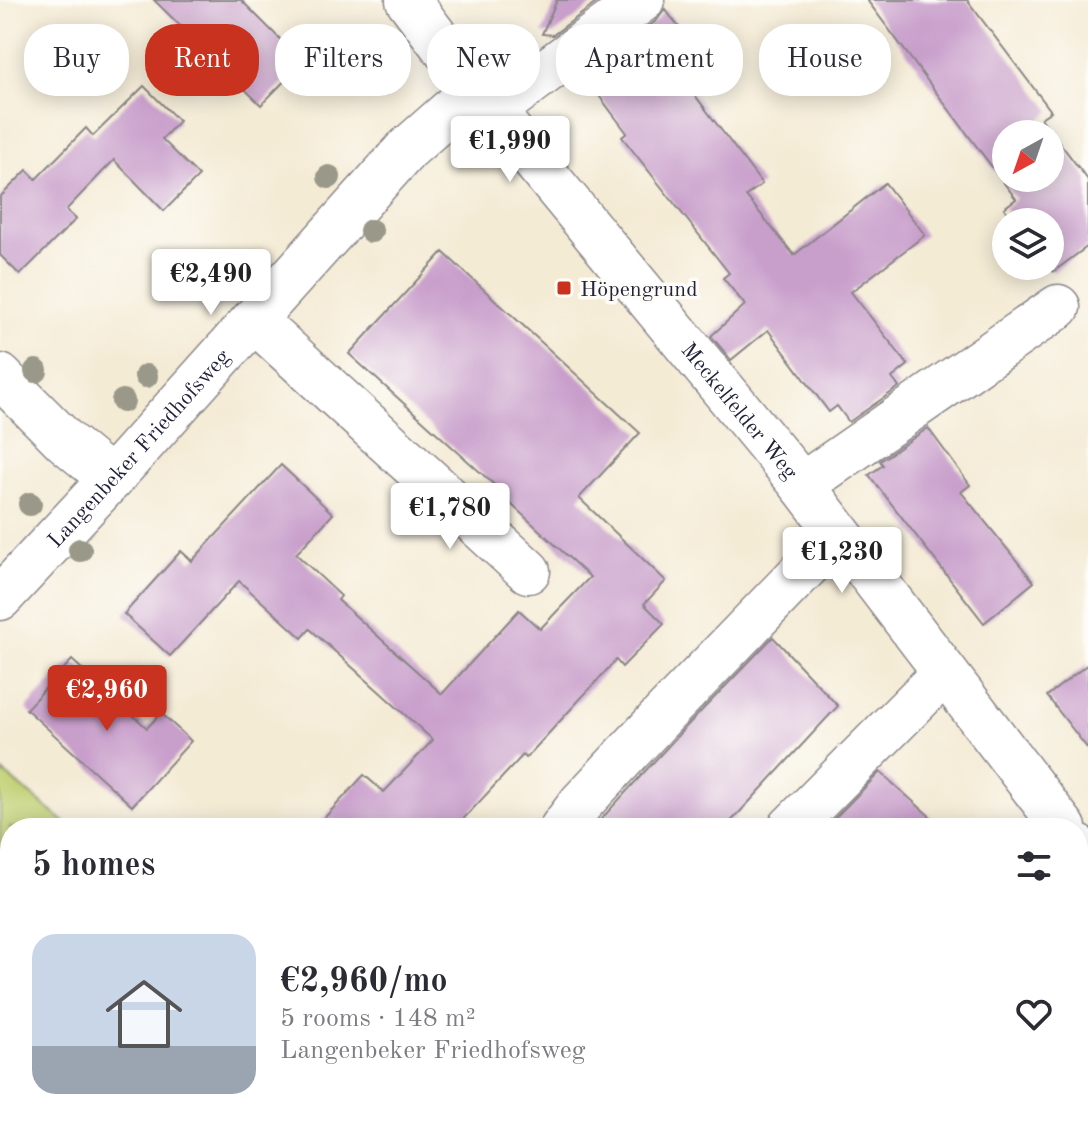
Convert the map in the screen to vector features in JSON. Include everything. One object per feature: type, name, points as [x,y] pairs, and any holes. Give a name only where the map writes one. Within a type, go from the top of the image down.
[{"type":"main road","name":"Meckelfelder Weg","points":[[408,0],[484,100],[802,485],[1056,818]]},
{"type":"main road","name":"Langenbeker Friedhofsweg","points":[[0,598],[406,150],[642,0]]},
{"type":"main road","points":[[802,485],[1058,307]]},
{"type":"main road","points":[[254,320],[528,571]]},
{"type":"main road","points":[[0,376],[65,441],[111,479]]},
{"type":"main road","points":[[570,818],[665,713],[838,534]]},
{"type":"main road","points":[[800,818],[944,673]]},
{"type":"green space","points":[[0,770],[60,818],[0,818]]},
{"type":"building","points":[[154,0],[241,0],[275,34],[275,91],[261,105],[252,96],[259,96],[259,24],[178,24]]},
{"type":"building","points":[[557,0],[600,0],[568,24],[556,24],[553,35],[542,34]]},
{"type":"building","points":[[867,0],[967,0],[1051,111],[1041,118],[1043,120],[992,120],[992,167],[891,32],[891,24],[885,24]]},
{"type":"building","points":[[665,9],[676,24],[652,24]]},
{"type":"building","points":[[144,86],[145,96],[154,96],[179,121],[162,139],[199,176],[164,211],[114,160],[66,210],[76,219],[20,275],[0,255],[0,197],[27,170],[36,179],[86,128],[93,136]]},
{"type":"building","points":[[599,96],[696,96],[762,184],[746,196],[794,255],[885,183],[925,235],[851,292],[908,365],[892,378],[899,387],[849,422],[837,406],[829,412],[768,330],[731,360],[711,336],[745,305],[723,278],[729,273],[622,137],[627,133]]},
{"type":"building","points":[[1064,148],[1088,180],[1088,246],[1064,264],[1064,208],[1004,208],[1016,199],[1011,192],[1064,192]]},
{"type":"building","points":[[443,252],[640,433],[579,498],[666,581],[644,604],[664,624],[622,667],[616,660],[526,758],[523,755],[464,818],[324,818],[364,775],[384,792],[433,740],[310,629],[302,638],[239,581],[170,656],[124,614],[181,551],[192,561],[281,465],[333,514],[296,554],[341,596],[338,600],[442,694],[519,610],[540,629],[590,577],[498,492],[500,490],[349,354]]},
{"type":"building","points":[[928,428],[970,485],[961,492],[1034,582],[984,623],[869,475],[883,465],[880,461]]},
{"type":"building","points":[[773,637],[838,706],[734,818],[602,818]]},
{"type":"building","points":[[72,660],[147,728],[161,713],[191,741],[132,806],[26,709]]},
{"type":"building","points":[[1088,664],[1088,749],[1047,696]]},
{"type":"building","points":[[880,772],[932,818],[835,818]]},
{"type":"place","name":"Höpengrund","points":[[564,288]]}]
